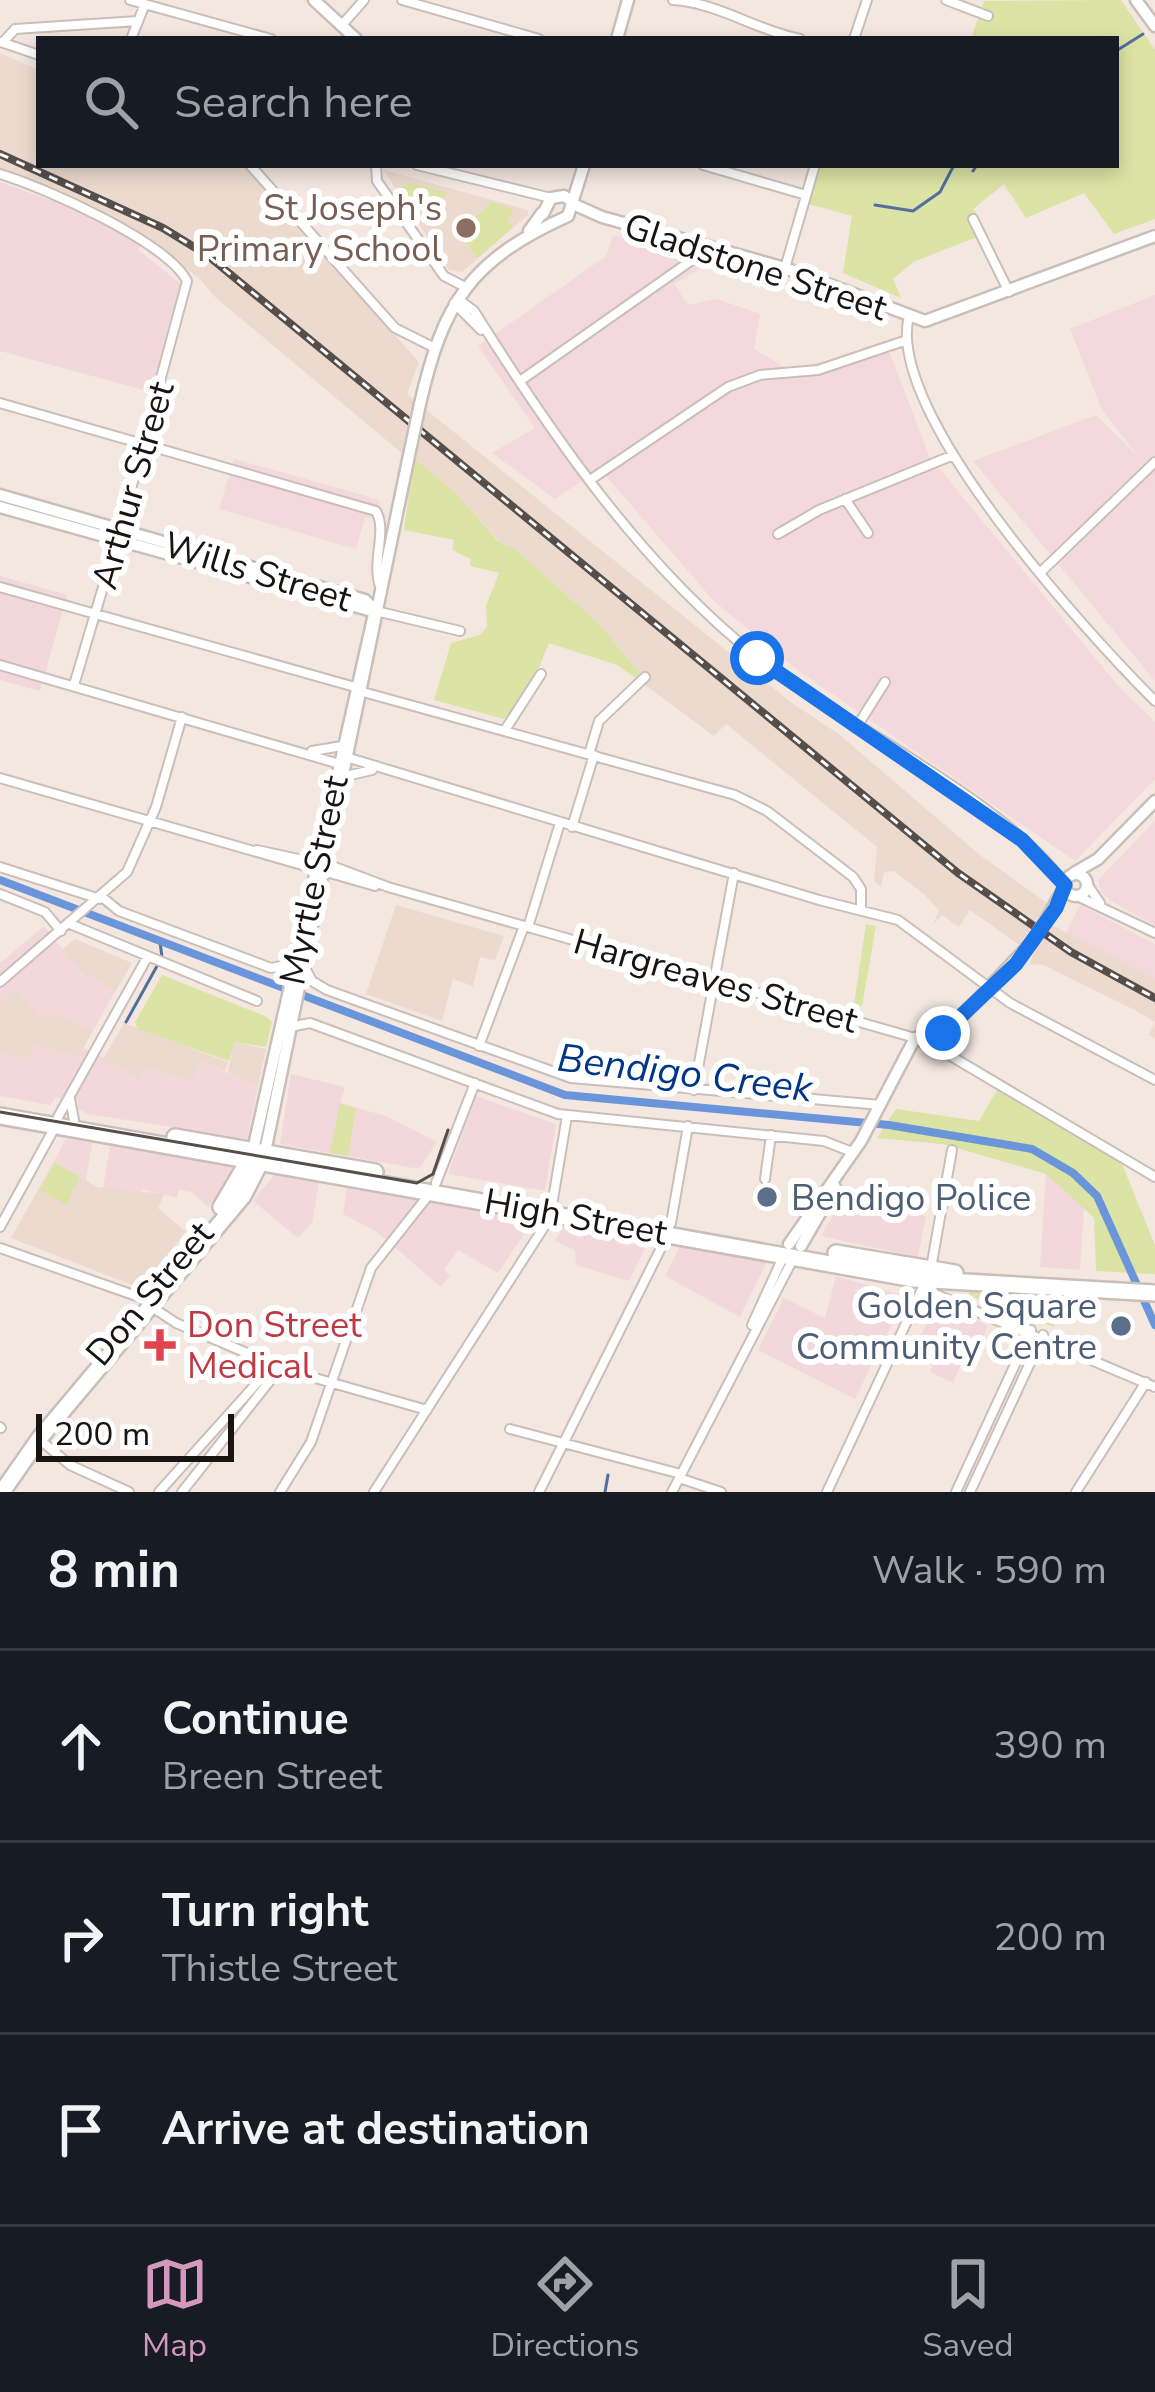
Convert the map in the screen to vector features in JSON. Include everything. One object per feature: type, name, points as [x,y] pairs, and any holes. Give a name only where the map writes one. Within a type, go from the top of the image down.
[{"type":"highway","name":"High Street","points":[[0,1112],[793,1249],[954,1294],[1130,1288]]},
{"type":"highway","name":"Don Street","points":[[0,1479],[162,1285],[257,1157]]},
{"type":"highway","name":"High Street","points":[[925,1284],[1154,1290]]},
{"type":"highway","name":"Don Street","points":[[2,1492],[146,1302]]},
{"type":"main road","points":[[310,0],[353,36]]},
{"type":"main road","points":[[618,36],[628,0]]},
{"type":"main road","points":[[1136,0],[1155,26]]},
{"type":"main road","name":"Myrtle Street","points":[[455,300],[505,254],[579,168]]},
{"type":"main road","points":[[542,212],[561,219],[573,203],[580,168]]},
{"type":"main road","name":"Gladstone Street","points":[[556,197],[602,217],[785,268],[909,316]]},
{"type":"main road","name":"Gladstone Street","points":[[561,219],[602,217]]},
{"type":"main road","name":"Myrtle Street","points":[[257,1157],[433,347],[464,286],[561,219]]},
{"type":"main road","points":[[909,316],[937,320],[1155,236]]},
{"type":"main road","name":"Wills Street","points":[[0,495],[118,535]]},
{"type":"main road","name":"Wills Street","points":[[0,507],[365,600],[376,611]]},
{"type":"main road","points":[[934,1046],[949,1025],[992,990],[1032,942],[1074,874],[1098,859],[1155,801]]},
{"type":"main road","points":[[1056,908],[1077,896],[1098,859]]},
{"type":"main road","points":[[1074,874],[1087,884]]},
{"type":"main road","points":[[1065,885],[1077,896]]},
{"type":"main road","name":"Myrtle Street","points":[[257,1157],[290,1027],[290,1006]]},
{"type":"main road","points":[[793,1249],[881,1106],[914,1038]]},
{"type":"main road","name":"Hargreaves Street","points":[[914,1038],[934,1046]]},
{"type":"street","points":[[130,0],[261,36]]},
{"type":"street","points":[[341,26],[364,0]]},
{"type":"street","points":[[402,0],[528,36]]},
{"type":"street","points":[[673,0],[715,7],[789,36]]},
{"type":"street","points":[[855,36],[867,0]]},
{"type":"street","points":[[946,0],[988,16]]},
{"type":"street","points":[[132,36],[150,3]]},
{"type":"street","points":[[36,54],[4,43],[19,28],[138,21]]},
{"type":"street","points":[[253,168],[395,328],[433,347]]},
{"type":"street","points":[[376,168],[377,182],[444,276],[464,286]]},
{"type":"street","points":[[427,168],[515,193],[556,197]]},
{"type":"street","points":[[713,168],[806,195]]},
{"type":"street","points":[[785,268],[814,168]]},
{"type":"street","name":"Arthur Street","points":[[0,174],[102,217],[177,268],[187,284],[74,685]]},
{"type":"street","points":[[515,193],[542,212]]},
{"type":"street","points":[[973,219],[1009,293]]},
{"type":"street","points":[[520,381],[692,260],[703,245]]},
{"type":"street","points":[[455,300],[491,340],[590,480],[645,548],[729,633],[856,728],[959,794],[1050,865],[1065,885]]},
{"type":"street","points":[[909,316],[904,341],[925,406],[951,456],[1042,571],[1155,701]]},
{"type":"street","points":[[590,480],[728,386],[760,375],[818,370],[904,341]]},
{"type":"street","points":[[0,403],[376,511],[380,520],[375,571],[381,589]]},
{"type":"street","points":[[778,534],[951,456]]},
{"type":"street","points":[[1042,571],[1155,462]]},
{"type":"street","points":[[845,500],[868,533]]},
{"type":"street","points":[[0,587],[757,805],[853,877],[861,890],[861,907]]},
{"type":"street","name":"Wills Street","points":[[376,611],[460,631]]},
{"type":"street","points":[[0,664],[374,770]]},
{"type":"street","points":[[505,730],[541,674]]},
{"type":"street","points":[[572,826],[599,721],[645,677]]},
{"type":"street","points":[[856,728],[885,682]]},
{"type":"street","points":[[0,982],[130,867],[182,717]]},
{"type":"street","points":[[311,751],[819,900],[861,907],[908,926],[992,990],[1155,1080]]},
{"type":"street","name":"Hargreaves Street","points":[[0,778],[914,1038]]},
{"type":"street","points":[[479,1046],[560,823]]},
{"type":"street","points":[[1050,865],[1074,874]]},
{"type":"street","points":[[0,867],[271,968],[299,963],[323,988],[571,1078],[881,1106]]},
{"type":"street","points":[[694,1090],[734,873]]},
{"type":"street","points":[[1087,884],[1101,904]]},
{"type":"street","points":[[0,894],[257,1001]]},
{"type":"street","points":[[1077,896],[1155,933]]},
{"type":"street","points":[[0,1226],[62,1121],[70,1097],[156,959]]},
{"type":"street","points":[[290,1027],[310,1023],[567,1116],[830,1142],[854,1153]]},
{"type":"street","name":"Hargreaves Street","points":[[934,1046],[1155,1177]]},
{"type":"street","points":[[280,1492],[311,1442],[367,1275],[413,1213],[475,1083]]},
{"type":"street","points":[[62,1121],[70,1097]]},
{"type":"street","points":[[374,1492],[524,1263],[552,1208],[567,1116]]},
{"type":"street","points":[[539,1492],[670,1228],[688,1126]]},
{"type":"street","points":[[765,1179],[772,1135]]},
{"type":"street","points":[[827,1492],[925,1284],[952,1150]]},
{"type":"street","points":[[3,1249],[146,1302],[176,1323],[277,1366],[427,1410]]},
{"type":"street","points":[[672,1492],[793,1249]]},
{"type":"street","points":[[954,1294],[1150,1384],[1076,1492]]},
{"type":"street","points":[[956,1492],[1031,1330]]},
{"type":"street","points":[[970,1492],[1042,1335]]},
{"type":"street","points":[[158,1492],[277,1366]]},
{"type":"street","points":[[182,1492],[277,1366]]},
{"type":"street","points":[[510,1429],[680,1476],[721,1492]]},
{"type":"street","points":[[39,1438],[57,1454],[128,1492]]},
{"type":"street","points":[[11,1492],[35,1454],[57,1454]]},
{"type":"shaded area","points":[[0,53],[36,69],[36,168],[247,168],[419,362],[407,394],[414,400],[403,454],[215,297],[198,277],[104,213],[0,170]]},
{"type":"shaded area","name":"St Joseph's Primary School","points":[[384,170],[528,210],[528,215],[462,272],[449,270]]},
{"type":"shaded area","points":[[0,182],[97,217],[140,246],[138,250],[180,283],[151,392],[0,351]]},
{"type":"shaded area","points":[[613,235],[709,263],[674,284],[688,305],[717,299],[760,314],[754,349],[786,368],[833,360],[885,340],[929,456],[1119,687],[1155,722],[1155,779],[1075,861],[796,669],[713,600],[600,469],[555,499],[492,453],[535,428],[478,346],[606,256]]},
{"type":"shaded area","points":[[1155,295],[1155,681],[973,461],[1096,415],[1139,457],[1102,410],[1070,329]]},
{"type":"shaded area","points":[[424,408],[792,703],[840,735],[980,855],[1047,903],[1042,920],[1155,979],[1155,1022],[1043,965],[1030,964],[1036,945],[1030,940],[1018,944],[970,910],[959,927],[942,915],[932,926],[939,911],[894,871],[884,872],[881,887],[874,881],[877,847],[726,724],[714,736],[637,679],[639,672],[597,622],[515,549],[499,541],[458,495],[414,458]]},
{"type":"shaded area","points":[[234,459],[380,500],[376,519],[365,517],[356,549],[219,509]]},
{"type":"shaded area","points":[[0,576],[67,595],[40,691],[0,680]]},
{"type":"shaded area","points":[[1155,821],[1155,925],[1116,904],[1101,892],[1098,880]]},
{"type":"shaded area","points":[[396,905],[504,936],[495,960],[480,957],[473,986],[453,979],[442,1021],[366,994]]},
{"type":"shaded area","points":[[1080,905],[1155,944],[1155,979],[1066,933]]},
{"type":"shaded area","points":[[44,926],[85,978],[90,975],[115,992],[94,1029],[48,1012],[41,1020],[0,1002],[0,963]]},
{"type":"shaded area","points":[[75,939],[132,963],[115,992],[90,975],[86,978],[62,950]]},
{"type":"shaded area","points":[[15,989],[41,1019],[48,1012],[94,1029],[78,1058],[33,1045],[30,1059],[0,1053],[0,1002]]},
{"type":"shaded area","points":[[124,1023],[228,1062],[225,1071],[199,1061],[193,1081],[144,1068],[139,1078],[103,1059]]},
{"type":"shaded area","points":[[234,1042],[266,1049],[258,1086],[228,1072]]},
{"type":"shaded area","points":[[33,1045],[78,1058],[84,1048],[138,1077],[143,1068],[192,1081],[198,1061],[236,1076],[258,1086],[247,1139],[88,1114],[56,1097],[50,1105],[0,1096],[0,1053],[29,1059]]},
{"type":"shaded area","points":[[291,1074],[345,1087],[340,1103],[386,1116],[437,1142],[419,1169],[280,1144]]},
{"type":"shaded area","points":[[476,1096],[556,1124],[545,1191],[448,1174]]},
{"type":"shaded area","points":[[66,1139],[92,1143],[86,1180],[54,1161]]},
{"type":"shaded area","points":[[110,1146],[233,1167],[235,1172],[208,1207],[191,1192],[179,1190],[177,1198],[142,1189],[139,1193],[103,1188]]},
{"type":"shaded area","points":[[54,1161],[97,1187],[164,1194],[158,1208],[186,1232],[140,1288],[11,1238]]},
{"type":"shaded area","points":[[275,1174],[319,1182],[312,1223],[298,1238],[253,1201]]},
{"type":"shaded area","points":[[1046,1174],[1084,1208],[1080,1270],[1040,1267]]},
{"type":"shaded area","points":[[347,1187],[535,1217],[498,1273],[458,1250],[444,1270],[450,1275],[441,1287],[377,1232],[343,1214]]},
{"type":"shaded area","points":[[842,1200],[926,1216],[918,1257],[821,1236]]},
{"type":"shaded area","points":[[566,1224],[650,1238],[629,1281],[576,1265],[575,1250],[555,1241]]},
{"type":"shaded area","points":[[681,1244],[768,1259],[740,1317],[665,1276]]},
{"type":"shaded area","points":[[836,1276],[906,1296],[855,1399],[758,1350],[784,1298],[825,1318]]},
{"type":"shaded area","points":[[937,1305],[988,1325],[976,1358],[965,1354],[953,1383],[930,1372],[938,1355],[916,1344]]},
{"type":"green space","points":[[1121,0],[1155,50],[1155,219],[1114,234],[1084,193],[1026,218],[1004,184],[973,209],[977,214],[967,221],[977,237],[913,262],[893,279],[901,298],[843,273],[852,216],[809,204],[820,168],[1119,168],[1119,36],[972,36],[984,1]]},
{"type":"green space","points":[[411,183],[448,193],[421,216],[401,188]]},
{"type":"green space","points":[[492,202],[514,210],[507,221],[513,227],[478,258],[458,233]]},
{"type":"green space","points":[[414,458],[458,495],[498,541],[515,549],[597,622],[639,672],[637,679],[617,665],[549,643],[531,687],[504,719],[434,700],[451,643],[480,635],[487,626],[486,606],[499,573],[470,566],[471,559],[452,550],[454,540],[404,530]]},
{"type":"green space","points":[[866,924],[876,926],[862,1006],[854,1004]]},
{"type":"green space","points":[[162,975],[267,1017],[272,1022],[266,1047],[235,1042],[229,1061],[138,1029],[135,1022]]},
{"type":"green space","points":[[997,1090],[1122,1164],[1155,1245],[1155,1274],[1096,1271],[1094,1218],[1046,1174],[943,1144],[877,1138],[896,1109],[979,1121]]},
{"type":"green space","points":[[340,1103],[356,1108],[348,1156],[330,1153]]},
{"type":"green space","points":[[55,1163],[80,1177],[73,1190],[51,1179],[73,1192],[66,1205],[40,1190]]},
{"type":"green space","points":[[969,1292],[1055,1298],[1054,1327],[969,1296]]},
{"type":"waterway","points":[[1119,49],[1143,34]]},
{"type":"waterway","points":[[875,205],[913,211],[940,192],[952,168]]},
{"type":"waterway","name":"Bendigo Creek","points":[[0,880],[565,1095],[889,1125],[1032,1149],[1073,1173],[1097,1196],[1155,1325]]},
{"type":"waterway","points":[[126,1022],[162,957],[160,942]]},
{"type":"waterway","points":[[605,1492],[608,1475]]},
{"type":"tram line","points":[[0,1112],[417,1183],[433,1174],[448,1130]]},
{"type":"railway","points":[[0,154],[163,228],[207,255],[958,873],[1071,952],[1155,998]]},
{"type":"place","name":"St Joseph's Primary School","points":[[466,228]]},
{"type":"place","name":"Bendigo Police","points":[[767,1197]]},
{"type":"place","name":"Golden Square Community Centre","points":[[1121,1326]]},
{"type":"place","name":"Don Street Medical","points":[[160,1345]]},
{"type":"route","points":[[757,658],[1022,840],[1065,885],[1056,908],[1016,964],[943,1033]]}]
